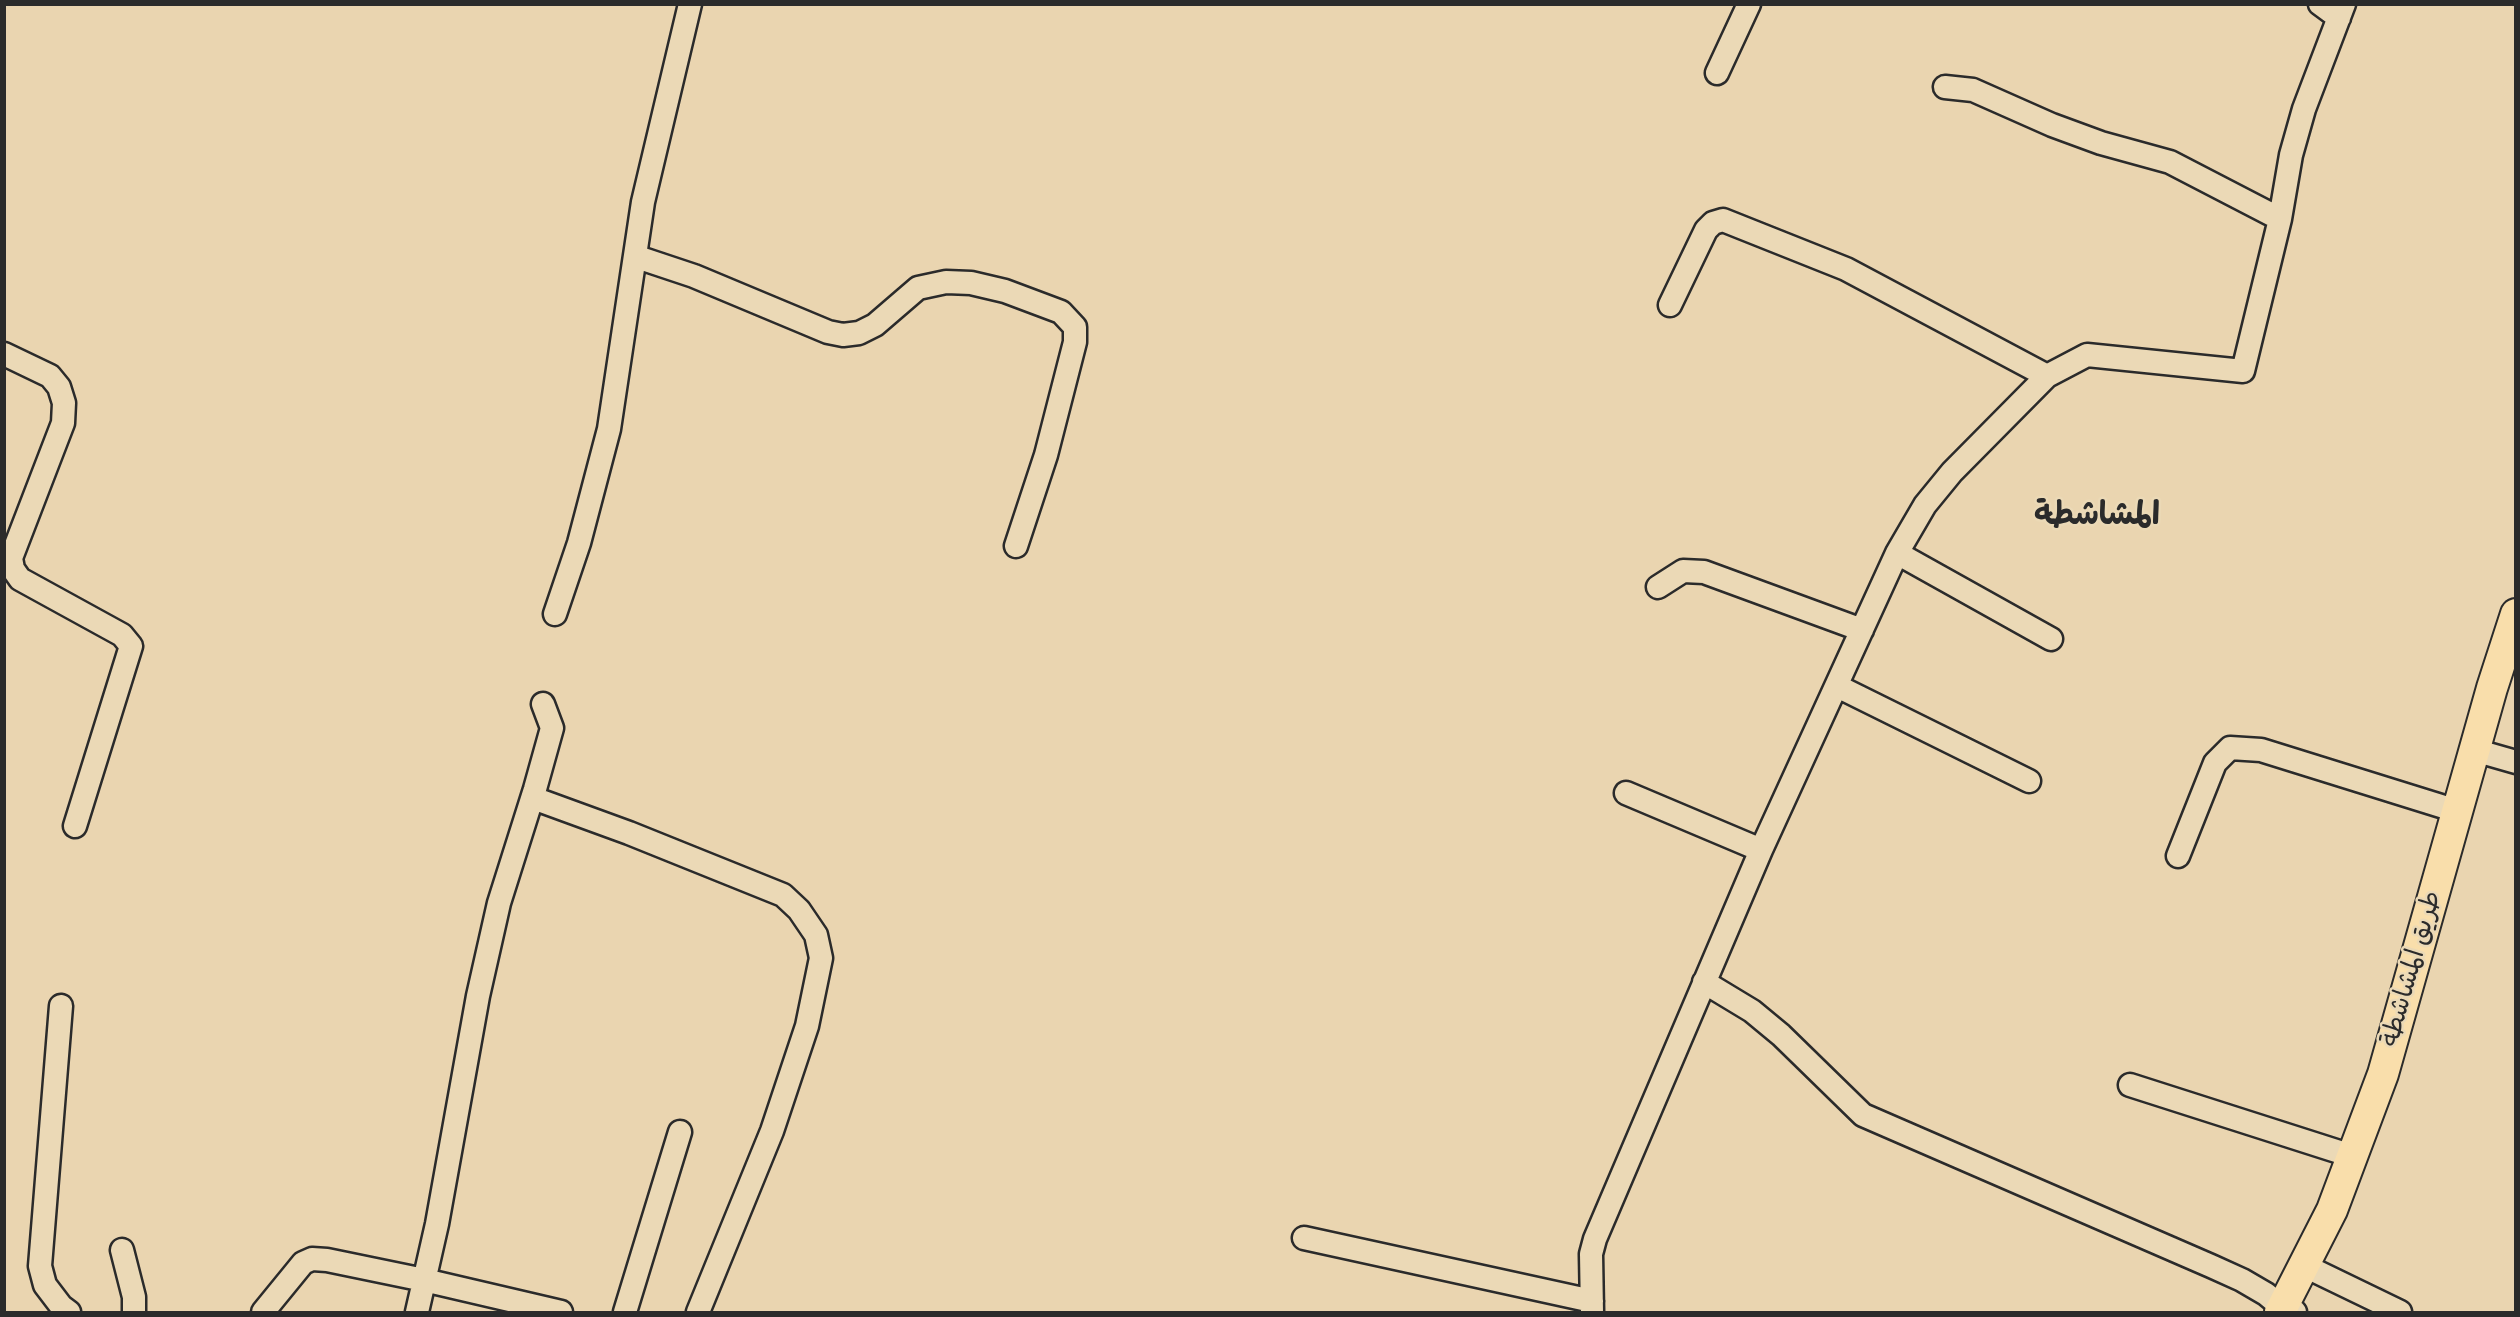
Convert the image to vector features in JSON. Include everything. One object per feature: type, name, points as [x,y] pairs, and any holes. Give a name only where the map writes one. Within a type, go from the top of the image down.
[{"type":"main road","name":"طريق المشاشطة","points":[[2286,1311],[2332,1210],[2383,1074],[2474,750],[2516,614]]},
{"type":"street","points":[[555,614],[579,543],[609,429],[637,257],[643,202],[690,4]]},
{"type":"street","points":[[1718,73],[1749,4]]},
{"type":"street","points":[[1304,1238],[1592,1307],[1591,1254],[1594,1239],[1761,850],[1897,553],[1925,505],[1952,472],[2047,376],[2086,355],[2243,371],[2280,219],[2291,155],[2299,127],[2342,11],[2320,4]]},
{"type":"street","points":[[1945,87],[1973,90],[2052,125],[2101,143],[2170,162],[2280,219]]},
{"type":"street","points":[[1670,305],[1706,230],[1713,223],[1723,220],[1846,269],[2047,376]]},
{"type":"street","points":[[637,257],[694,276],[828,332],[843,334],[859,333],[875,326],[918,288],[946,282],[971,283],[1005,291],[1061,312],[1075,327],[1075,342],[1046,455],[1016,546]]},
{"type":"street","points":[[4,354],[50,376],[59,387],[64,403],[63,423],[13,527],[11,558],[13,569],[20,579],[122,635],[131,646],[75,826]]},
{"type":"street","points":[[1897,553],[2051,639]]},
{"type":"street","points":[[1658,587],[1683,571],[1704,572],[1862,630]]},
{"type":"street","points":[[1837,686],[2029,781]]},
{"type":"street","points":[[417,1312],[437,1224],[483,973],[499,903],[533,798],[552,728],[543,704]]},
{"type":"street","points":[[2178,856],[2215,763],[2230,748],[2261,750],[2457,812]]},
{"type":"street","points":[[2474,750],[2516,762]]},
{"type":"street","points":[[1626,793],[1761,850]]},
{"type":"street","points":[[533,798],[629,833],[783,895],[799,910],[816,935],[821,958],[807,1026],[771,1131],[698,1312]]},
{"type":"street","points":[[1704,982],[1752,1011],[1781,1035],[1854,1107],[1869,1118],[2211,1266],[2266,1294],[2286,1311]]},
{"type":"street","points":[[62,1006],[40,1266],[45,1285],[61,1306],[69,1312]]},
{"type":"street","points":[[2130,1085],[2352,1156]]},
{"type":"street","points":[[625,1312],[680,1132]]},
{"type":"street","points":[[122,1250],[134,1298],[134,1312]]},
{"type":"street","points":[[263,1312],[303,1263],[312,1259],[424,1280],[561,1312]]},
{"type":"street","points":[[2306,1266],[2400,1312]]},
{"type":"district","name":"المشاشطة","points":[[2097,516]]}]
